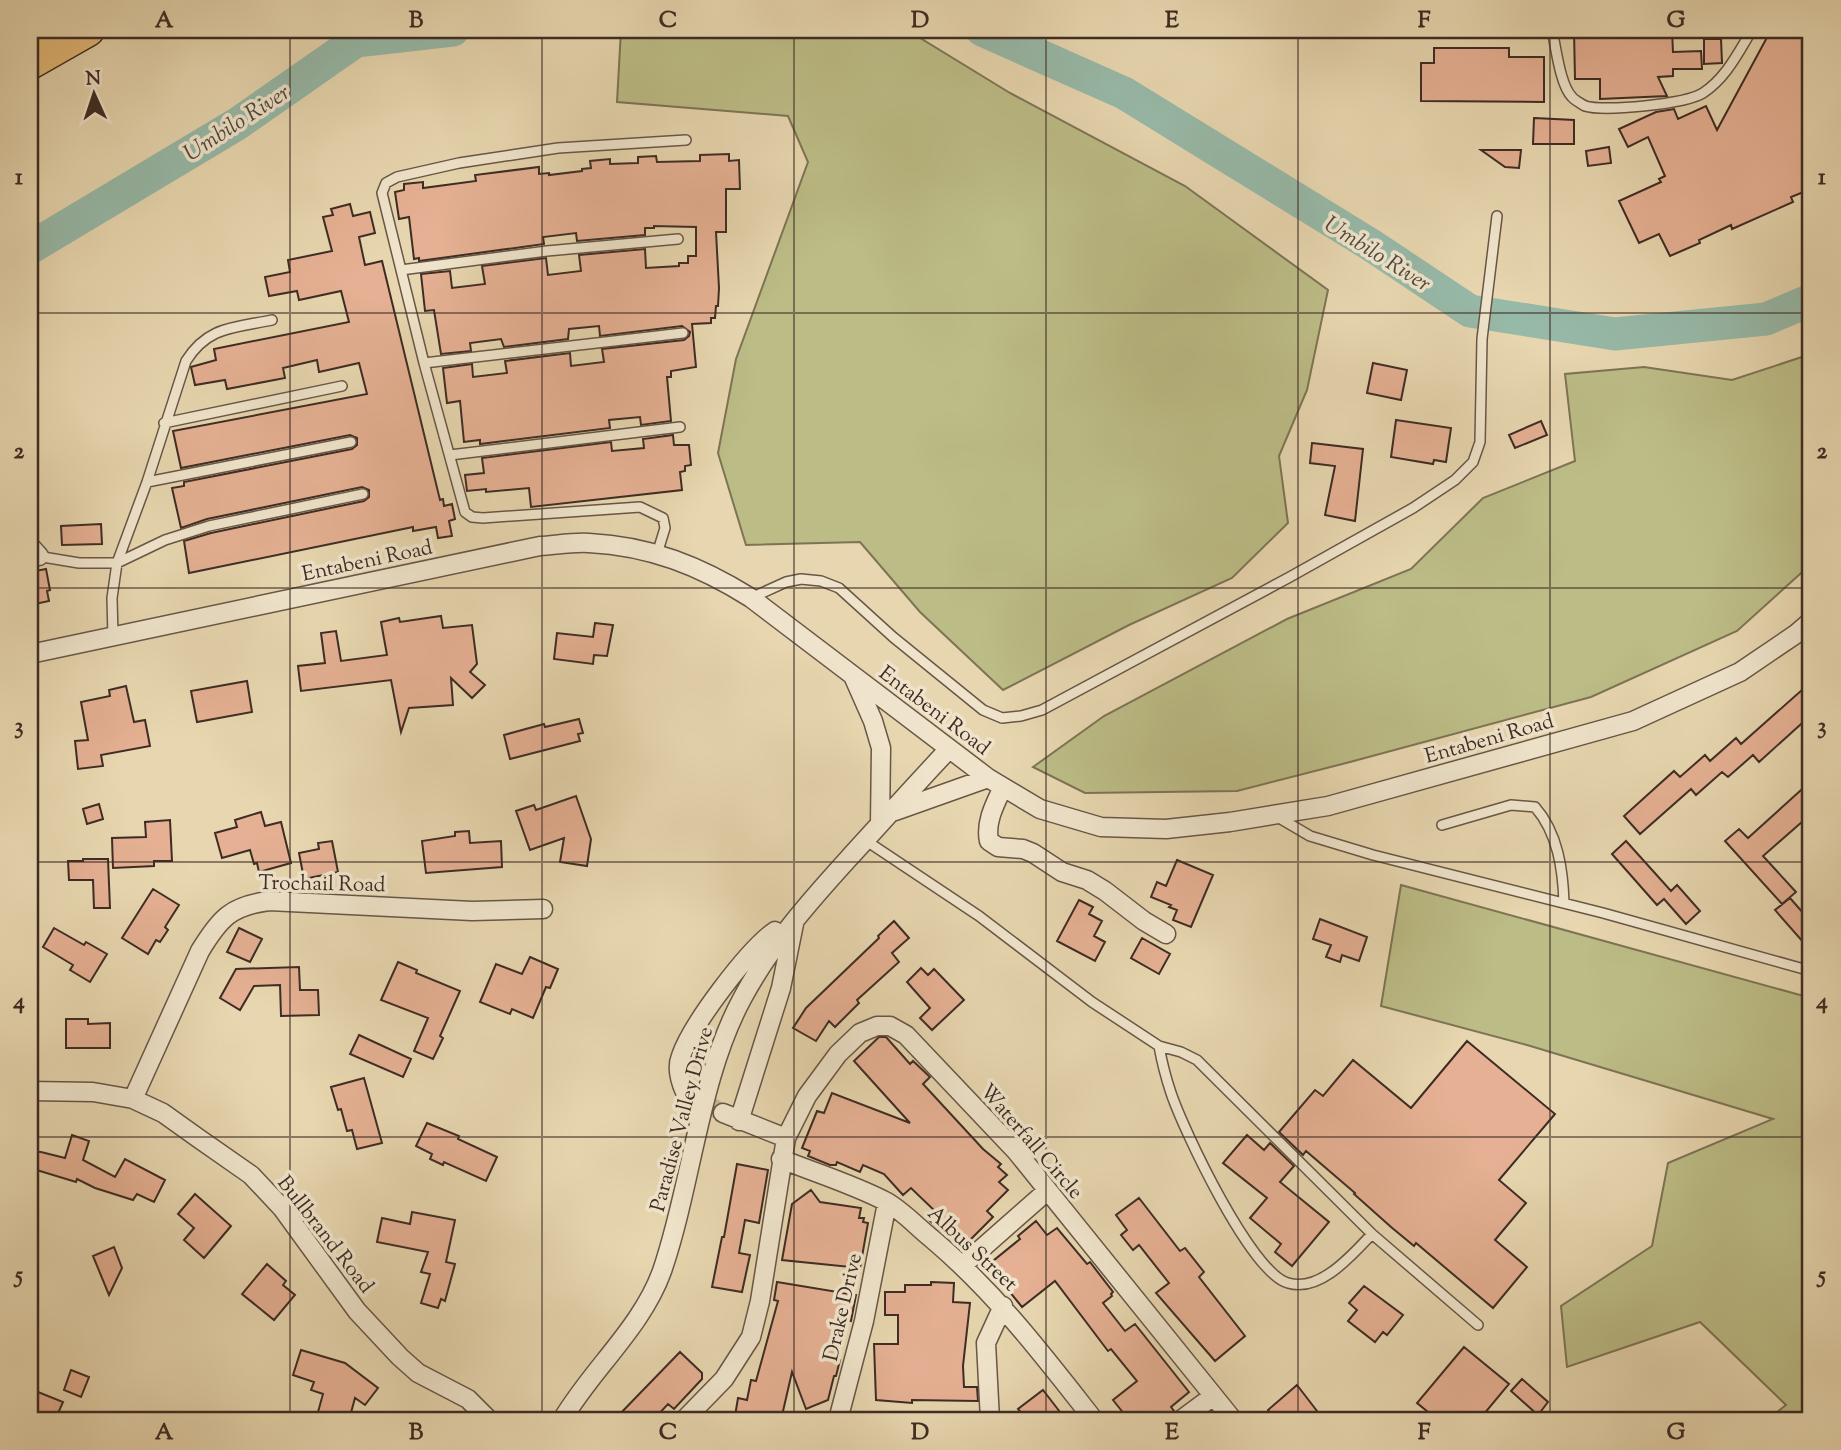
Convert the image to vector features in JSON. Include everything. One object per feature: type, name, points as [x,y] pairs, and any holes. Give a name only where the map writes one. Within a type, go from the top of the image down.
[{"type":"highway","points":[[30,63],[88,30]]},
{"type":"street","name":"Entabeni Road","points":[[30,654],[540,546],[587,543],[636,549],[688,563],[751,598],[948,749],[995,783],[1040,809],[1101,827],[1166,829],[1328,806],[1633,721],[1740,672],[1811,621]]},
{"type":"street","points":[[854,676],[881,748],[885,819],[907,806],[995,783],[987,833],[989,841],[998,847],[1023,849],[1062,872],[1087,880],[1166,934]]},
{"type":"street","name":"Paradise Valley Drive","points":[[562,1420],[641,1313],[661,1273],[704,1108],[727,1031],[741,999],[796,917],[948,749]]},
{"type":"street","name":"Trochail Road","points":[[133,1099],[200,950],[214,928],[230,912],[248,904],[269,901],[472,911],[542,909]]},
{"type":"street","points":[[685,1092],[679,1078],[680,1057],[695,1028],[734,973],[769,935],[796,917]]},
{"type":"street","points":[[786,1138],[731,1117],[781,988],[796,917]]},
{"type":"street","name":"Waterfall Circle","points":[[684,1420],[724,1379],[751,1337],[760,1301],[786,1138],[807,1096],[838,1054],[860,1033],[877,1026],[890,1026],[906,1035],[1016,1151],[1233,1420]]},
{"type":"street","name":"Bullbrand Road","points":[[30,1091],[93,1092],[133,1099],[163,1113],[251,1175],[282,1208],[357,1311],[400,1357],[418,1373],[468,1399],[489,1420]]},
{"type":"street","name":"Albus Street","points":[[782,1159],[887,1203],[963,1265],[1003,1306],[1094,1420]]},
{"type":"street","points":[[963,1265],[1047,1191]]},
{"type":"street","name":"Drake Drive","points":[[838,1420],[864,1321],[887,1203]]},
{"type":"street","points":[[990,1420],[986,1343],[1003,1306]]},
{"type":"street","points":[[1181,1420],[1212,1397]]},
{"type":"lane","points":[[1551,30],[1565,86],[1572,98],[1585,106],[1604,107],[1682,102],[1702,94],[1725,73],[1752,30]]},
{"type":"lane","points":[[657,554],[665,528],[663,519],[640,507],[472,517],[465,512],[424,363],[382,193],[386,183],[397,177],[459,163],[558,148],[686,140]]},
{"type":"lane","points":[[751,598],[786,582],[801,579],[839,588],[893,637],[983,710],[1002,718],[1042,710],[1413,508],[1455,480],[1473,461],[1480,442],[1482,339],[1497,216]]},
{"type":"lane","points":[[401,270],[547,251],[678,239]]},
{"type":"lane","points":[[113,637],[112,598],[117,563],[148,482],[164,423],[186,361],[195,345],[208,335],[272,320]]},
{"type":"lane","points":[[424,363],[683,333]]},
{"type":"lane","points":[[164,423],[342,386]]},
{"type":"lane","points":[[450,455],[680,428]]},
{"type":"lane","points":[[148,482],[351,442]]},
{"type":"lane","points":[[33,553],[79,564],[117,563],[165,540],[209,526],[363,494]]},
{"type":"lane","points":[[1442,825],[1511,805],[1535,807],[1542,815],[1561,861],[1564,903]]},
{"type":"lane","points":[[1275,815],[1310,836],[1329,843],[1564,903],[1811,971]]},
{"type":"lane","points":[[865,840],[979,916],[1092,1002],[1159,1046],[1197,1060],[1372,1234],[1478,1325]]},
{"type":"lane","points":[[1159,1046],[1171,1095],[1204,1167],[1236,1225],[1270,1272],[1287,1283],[1300,1284],[1320,1279],[1343,1265],[1372,1234]]},
{"type":"green space","points":[[621,30],[907,30],[1010,93],[1185,186],[1328,290],[1307,390],[1279,456],[1288,523],[1232,578],[1129,625],[1003,690],[920,612],[860,542],[746,545],[718,453],[736,359],[808,162],[788,116],[617,102]]},
{"type":"green space","points":[[1811,354],[1811,564],[1737,631],[1591,697],[1237,791],[1085,793],[1033,767],[1104,716],[1287,619],[1411,569],[1483,498],[1575,461],[1565,374],[1644,367],[1732,380]]},
{"type":"green space","points":[[1401,885],[1811,998],[1811,1420],[1767,1420],[1786,1405],[1700,1322],[1567,1367],[1561,1306],[1652,1246],[1668,1163],[1773,1119],[1527,1045],[1381,1006]]},
{"type":"building","points":[[1574,30],[1672,30],[1673,52],[1701,51],[1702,69],[1673,69],[1673,76],[1658,77],[1667,96],[1600,99],[1600,79],[1575,79]]},
{"type":"building","points":[[1771,30],[1811,30],[1811,189],[1791,197],[1793,202],[1732,229],[1731,225],[1670,256],[1659,234],[1639,243],[1619,201],[1661,182],[1659,179],[1665,176],[1648,137],[1628,147],[1619,129],[1656,112],[1674,109],[1678,119],[1706,106],[1717,130]]},
{"type":"building","points":[[1704,39],[1721,39],[1722,63],[1704,64]]},
{"type":"building","points":[[1434,48],[1509,48],[1509,57],[1544,57],[1544,102],[1421,101],[1421,63],[1434,63]]},
{"type":"building","points":[[1534,118],[1574,120],[1574,144],[1533,144]]},
{"type":"building","points":[[1609,147],[1611,163],[1588,166],[1586,151]]},
{"type":"building","points":[[1481,150],[1521,150],[1519,168],[1505,167]]},
{"type":"building","points":[[729,154],[729,161],[739,160],[740,189],[726,189],[726,232],[716,232],[718,306],[711,323],[692,324],[696,367],[671,371],[671,377],[667,377],[671,421],[641,425],[640,417],[609,420],[610,428],[480,444],[480,440],[464,442],[460,401],[447,403],[443,368],[472,364],[473,377],[507,373],[505,361],[570,353],[571,366],[604,362],[602,349],[684,340],[690,332],[682,326],[600,336],[599,326],[569,329],[568,339],[504,347],[501,339],[470,343],[471,351],[441,354],[434,310],[425,311],[421,274],[450,271],[452,288],[485,284],[482,266],[546,258],[548,275],[581,271],[579,255],[645,249],[646,268],[679,266],[679,263],[688,263],[688,256],[696,256],[696,227],[654,226],[645,228],[645,235],[577,241],[576,233],[543,237],[544,244],[419,261],[419,258],[414,259],[409,217],[399,219],[395,192],[404,190],[404,184],[423,182],[423,188],[476,181],[475,175],[539,167],[539,174],[549,175],[582,171],[591,168],[590,161],[610,159],[610,164],[638,163],[638,157],[656,156],[657,162],[700,161],[700,155]]},
{"type":"building","points":[[350,204],[353,216],[370,212],[375,233],[359,237],[365,265],[382,261],[440,500],[443,499],[444,506],[452,504],[455,519],[449,521],[452,536],[438,538],[436,527],[413,531],[413,527],[189,573],[184,541],[364,501],[369,497],[369,490],[362,487],[207,519],[181,528],[172,488],[184,486],[184,482],[352,449],[357,445],[357,438],[350,435],[181,468],[173,431],[367,394],[359,363],[319,372],[317,360],[283,368],[285,378],[227,389],[225,380],[195,385],[191,367],[216,360],[214,349],[349,322],[341,291],[299,300],[297,291],[269,296],[265,277],[290,272],[288,260],[332,251],[323,217],[333,215],[331,209]]},
{"type":"building","points":[[1373,363],[1407,370],[1401,400],[1367,393]]},
{"type":"building","points":[[1396,420],[1451,428],[1446,462],[1434,460],[1433,464],[1391,457]]},
{"type":"building","points":[[1541,421],[1547,435],[1515,448],[1509,435]]},
{"type":"building","points":[[673,435],[674,445],[689,445],[691,465],[685,466],[685,471],[680,472],[682,490],[531,507],[529,488],[467,491],[465,475],[484,473],[482,458],[611,442],[612,451],[644,448],[643,439]]},
{"type":"building","points":[[1312,443],[1363,449],[1355,521],[1325,515],[1335,466],[1310,463]]},
{"type":"building","points":[[101,524],[102,544],[62,545],[61,526]]},
{"type":"building","points":[[46,569],[49,601],[30,605],[30,572]]},
{"type":"building","points":[[441,616],[443,628],[472,625],[477,664],[470,672],[485,685],[472,698],[451,678],[453,705],[409,708],[401,732],[391,680],[301,691],[298,666],[325,663],[321,633],[336,631],[341,661],[387,655],[381,622],[399,618],[400,622]]},
{"type":"building","points":[[595,623],[613,625],[607,656],[594,655],[593,664],[554,659],[557,633],[593,637]]},
{"type":"building","points":[[247,681],[252,712],[197,722],[191,691]]},
{"type":"building","points":[[1811,682],[1811,715],[1759,762],[1753,755],[1728,777],[1722,772],[1696,795],[1691,789],[1640,834],[1624,816],[1674,771],[1680,777],[1705,755],[1710,761],[1736,738],[1741,744]]},
{"type":"building","points":[[126,686],[134,722],[145,720],[150,746],[101,755],[103,766],[78,769],[75,741],[88,740],[81,702],[110,696],[109,690]]},
{"type":"building","points":[[579,719],[583,733],[578,734],[580,741],[510,759],[504,735],[544,724],[545,727]]},
{"type":"building","points":[[1811,781],[1811,814],[1763,856],[1796,892],[1782,904],[1725,841],[1739,829],[1748,838]]},
{"type":"building","points":[[576,796],[591,839],[587,866],[560,862],[564,838],[530,850],[516,811],[534,805],[536,810]]},
{"type":"building","points":[[99,804],[103,819],[87,824],[83,809]]},
{"type":"building","points":[[261,812],[265,826],[281,822],[291,863],[259,872],[250,850],[222,858],[215,833],[237,827],[235,820]]},
{"type":"building","points":[[170,820],[172,861],[154,861],[154,866],[113,868],[112,838],[146,837],[145,822]]},
{"type":"building","points":[[469,831],[470,843],[501,841],[502,867],[426,873],[422,841]]},
{"type":"building","points":[[332,841],[338,872],[304,879],[299,853],[319,849],[318,843]]},
{"type":"building","points":[[1626,841],[1671,891],[1677,885],[1700,911],[1686,924],[1664,899],[1657,905],[1612,854]]},
{"type":"building","points":[[108,859],[110,908],[94,908],[93,880],[69,880],[68,861]]},
{"type":"building","points":[[1177,860],[1213,875],[1191,927],[1173,920],[1177,910],[1169,907],[1171,905],[1151,897],[1157,882],[1166,886]]},
{"type":"building","points":[[153,889],[179,905],[165,927],[168,930],[160,942],[156,940],[148,954],[122,938]]},
{"type":"building","points":[[1790,898],[1811,922],[1811,951],[1775,910]]},
{"type":"building","points":[[1079,900],[1093,907],[1089,914],[1102,921],[1094,936],[1105,942],[1095,961],[1057,941]]},
{"type":"building","points":[[1320,919],[1367,937],[1359,961],[1342,955],[1340,962],[1326,957],[1331,945],[1313,939]]},
{"type":"building","points":[[894,921],[909,938],[892,953],[899,962],[857,1000],[859,1003],[835,1027],[829,1021],[816,1041],[793,1028],[806,1008]]},
{"type":"building","points":[[54,928],[107,954],[90,982],[70,970],[73,965],[43,947]]},
{"type":"building","points":[[239,928],[262,939],[250,962],[227,952]]},
{"type":"building","points":[[1142,938],[1170,954],[1159,974],[1131,958]]},
{"type":"building","points":[[530,957],[558,969],[550,988],[546,987],[533,1018],[512,1009],[510,1014],[480,1002],[496,964],[522,974]]},
{"type":"building","points":[[398,962],[417,970],[416,973],[460,991],[433,1059],[414,1051],[428,1018],[381,1000]]},
{"type":"building","points":[[299,967],[300,990],[318,990],[319,1015],[281,1016],[280,985],[254,986],[240,1010],[220,998],[236,969]]},
{"type":"building","points":[[921,968],[928,975],[934,969],[964,1000],[932,1030],[920,1018],[930,1008],[907,982]]},
{"type":"building","points":[[66,1019],[88,1019],[88,1024],[110,1023],[110,1048],[66,1048]]},
{"type":"building","points":[[359,1035],[411,1059],[403,1077],[350,1054]]},
{"type":"building","points":[[879,1037],[886,1037],[910,1064],[913,1061],[930,1077],[923,1084],[983,1149],[1001,1164],[998,1167],[1007,1175],[999,1182],[1008,1190],[987,1211],[993,1217],[968,1242],[949,1227],[943,1233],[929,1220],[936,1212],[911,1188],[903,1195],[884,1174],[863,1165],[860,1172],[837,1162],[836,1165],[830,1165],[808,1156],[810,1151],[802,1148],[817,1111],[824,1113],[832,1093],[910,1123],[854,1061]]},
{"type":"building","points":[[1467,1041],[1555,1114],[1499,1180],[1526,1203],[1495,1240],[1527,1267],[1493,1308],[1416,1243],[1414,1246],[1391,1227],[1306,1151],[1303,1155],[1279,1132],[1315,1090],[1323,1096],[1353,1060],[1411,1108]]},
{"type":"building","points":[[364,1078],[382,1143],[357,1149],[352,1130],[347,1131],[331,1087]]},
{"type":"building","points":[[427,1123],[459,1136],[458,1139],[497,1157],[486,1181],[444,1162],[443,1165],[430,1159],[432,1154],[416,1146]]},
{"type":"building","points":[[72,1135],[89,1141],[83,1160],[115,1177],[125,1159],[165,1180],[154,1202],[137,1194],[133,1200],[95,1188],[77,1179],[76,1182],[30,1168],[30,1151],[65,1158]]},
{"type":"building","points":[[1247,1135],[1264,1150],[1270,1143],[1294,1166],[1280,1182],[1329,1222],[1292,1266],[1275,1252],[1281,1244],[1250,1218],[1267,1198],[1223,1163]]},
{"type":"building","points":[[737,1164],[768,1170],[759,1223],[745,1220],[739,1253],[750,1255],[742,1292],[712,1287]]},
{"type":"building","points":[[811,1190],[820,1202],[861,1208],[859,1218],[864,1218],[863,1222],[868,1223],[860,1268],[782,1260],[792,1204]]},
{"type":"building","points":[[195,1194],[231,1226],[204,1258],[184,1240],[194,1228],[178,1214]]},
{"type":"building","points":[[1139,1198],[1180,1251],[1185,1248],[1204,1272],[1199,1277],[1245,1336],[1215,1361],[1156,1293],[1169,1283],[1139,1245],[1133,1250],[1121,1235],[1127,1230],[1116,1215]]},
{"type":"building","points":[[412,1212],[455,1220],[446,1262],[455,1264],[445,1301],[441,1299],[438,1308],[421,1303],[430,1274],[421,1272],[428,1252],[377,1242],[382,1218],[410,1224]]},
{"type":"building","points":[[1036,1221],[1047,1235],[1057,1228],[1087,1264],[1090,1262],[1113,1292],[1103,1303],[1125,1331],[1135,1324],[1189,1392],[1171,1407],[1174,1411],[1170,1420],[1129,1420],[1113,1400],[1137,1381],[1111,1349],[1108,1351],[1055,1281],[1022,1307],[988,1265],[1020,1239],[1018,1236]]},
{"type":"building","points":[[114,1247],[122,1268],[109,1295],[93,1256]]},
{"type":"building","points":[[267,1264],[286,1281],[283,1285],[295,1295],[274,1320],[242,1294]]},
{"type":"building","points":[[777,1282],[856,1295],[851,1321],[847,1320],[844,1326],[836,1359],[840,1360],[836,1376],[828,1400],[806,1409],[792,1372],[781,1420],[755,1420],[735,1416],[738,1398],[747,1400],[751,1380],[756,1381],[778,1301],[774,1300]]},
{"type":"building","points":[[931,1282],[954,1283],[953,1302],[970,1303],[963,1366],[964,1387],[977,1387],[978,1401],[912,1400],[912,1403],[876,1400],[874,1344],[898,1344],[898,1315],[885,1315],[885,1292],[905,1292],[905,1285],[931,1285]]},
{"type":"building","points":[[1364,1286],[1403,1315],[1387,1335],[1383,1332],[1375,1342],[1348,1321],[1357,1310],[1349,1303]]},
{"type":"building","points":[[1464,1347],[1509,1384],[1479,1420],[1438,1420],[1417,1403]]},
{"type":"building","points":[[301,1350],[345,1363],[378,1388],[365,1405],[355,1398],[349,1420],[318,1412],[323,1394],[311,1390],[314,1382],[293,1375]]},
{"type":"building","points":[[680,1352],[702,1373],[702,1379],[674,1409],[668,1404],[653,1420],[614,1420]]},
{"type":"building","points":[[71,1370],[89,1377],[81,1397],[64,1390]]},
{"type":"building","points":[[1522,1379],[1548,1402],[1538,1415],[1511,1391]]},
{"type":"building","points":[[1297,1385],[1317,1411],[1305,1420],[1277,1420],[1268,1410]]},
{"type":"building","points":[[1043,1390],[1060,1412],[1050,1420],[1027,1420],[1018,1409]]},
{"type":"building","points":[[38,1392],[63,1402],[55,1420],[30,1420],[30,1412]]},
{"type":"waterway","name":"Umbilo River","points":[[30,248],[237,124],[356,41],[453,30]]},
{"type":"waterway","name":"Umbilo River","points":[[982,30],[1124,93],[1371,245],[1470,311],[1615,334],[1766,319],[1811,300]]},
{"type":"tunnel","points":[[685,1092],[723,1113]]}]
